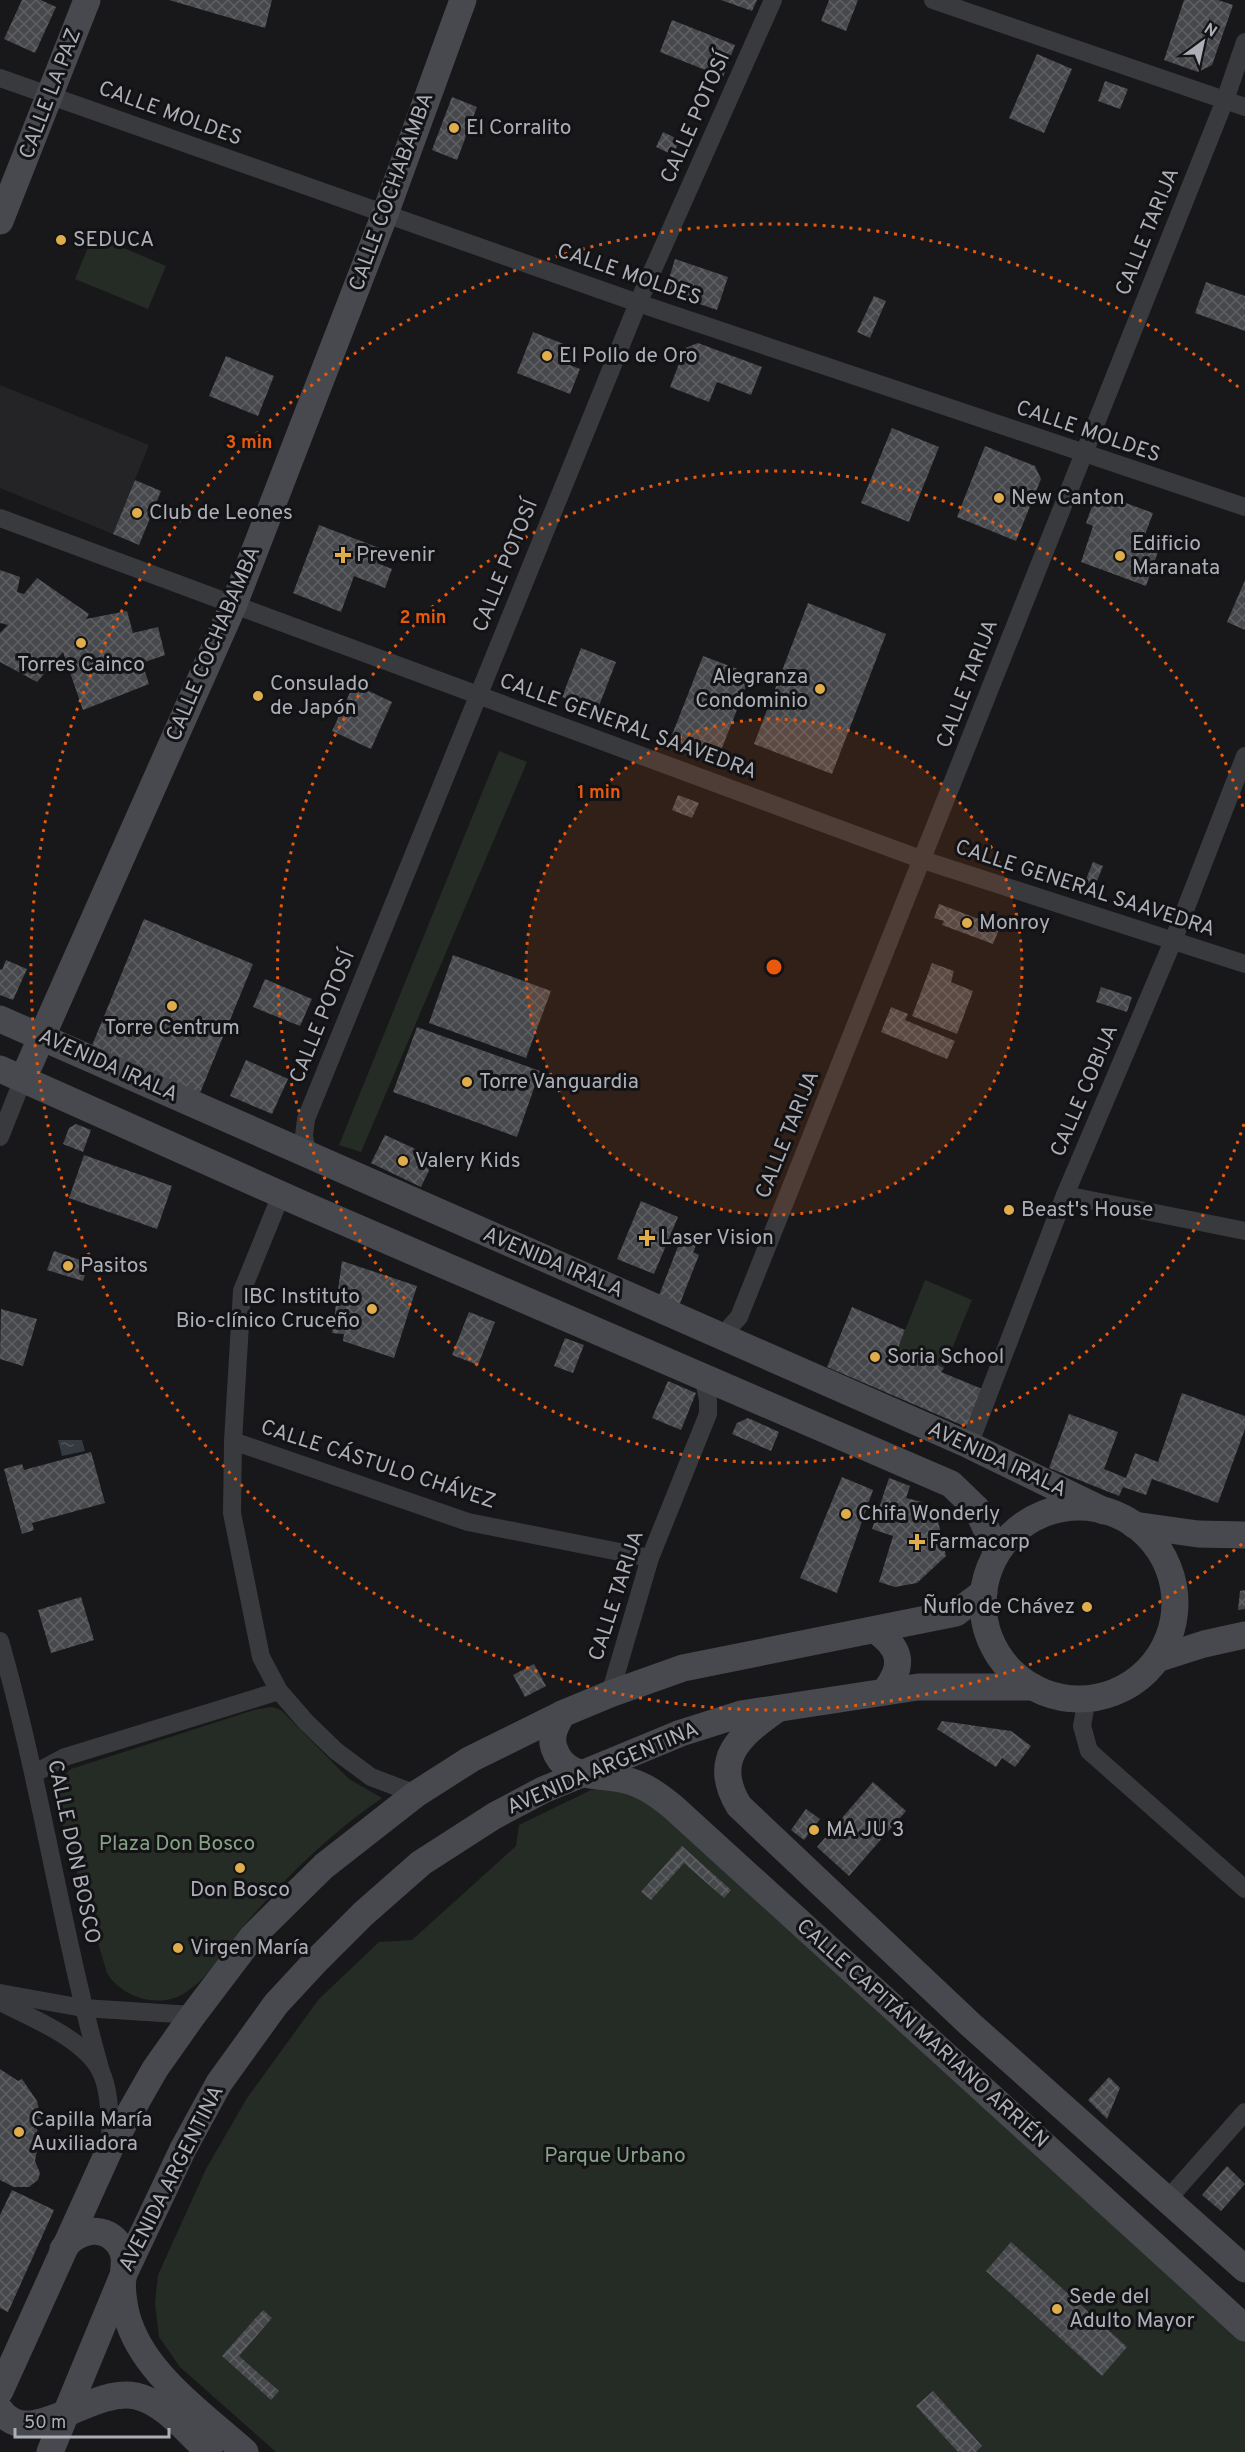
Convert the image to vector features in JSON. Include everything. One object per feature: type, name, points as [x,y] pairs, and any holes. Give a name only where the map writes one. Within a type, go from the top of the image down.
[{"type":"main road","name":"CALLE LA PAZ","points":[[0,221],[87,0]]},
{"type":"main road","name":"CALLE COCHABAMBA","points":[[12,1074],[43,1036],[234,604],[385,214],[463,0]]},
{"type":"main road","name":"AVENIDA IRALA","points":[[0,1019],[969,1445],[1104,1511]]},
{"type":"main road","name":"AVENIDA IRALA","points":[[12,1074],[281,1195],[703,1375],[951,1484],[977,1509],[997,1552]]},
{"type":"main road","points":[[1134,1525],[1162,1554],[1174,1590],[1172,1627],[1157,1659],[1146,1672],[1125,1687],[1087,1698],[1066,1698],[1033,1687],[1014,1674],[996,1650],[985,1622],[984,1592],[990,1567],[997,1552],[1016,1531],[1045,1513],[1079,1507],[1104,1511],[1134,1525],[1198,1534],[1245,1535]]},
{"type":"main road","points":[[0,2391],[111,2146],[155,2070],[253,1936],[324,1866],[416,1794],[471,1759],[562,1713],[682,1668],[956,1613],[984,1592]]},
{"type":"main road","points":[[875,1630],[891,1641],[898,1659],[896,1677],[885,1691]]},
{"type":"main road","points":[[1157,1659],[1204,1644],[1245,1635]]},
{"type":"main road","name":"AVENIDA ARGENTINA","points":[[50,2452],[122,2278],[183,2149],[219,2083],[262,2023],[297,1982],[363,1914],[421,1863],[494,1816],[543,1790],[681,1733],[741,1714],[918,1687],[1033,1687]]},
{"type":"main road","name":"CALLE CAPITÁN MARIANO ARRIÉN","points":[[779,1708],[740,1738],[729,1757],[727,1779],[739,1806],[972,2026],[1245,2270]]},
{"type":"main road","points":[[562,1713],[554,1727],[552,1742],[563,1765],[581,1774]]},
{"type":"main road","name":"CALLE CAPITÁN MARIANO ARRIÉN","points":[[581,1774],[626,1780],[652,1790],[673,1807],[944,2055],[1241,2316]]},
{"type":"main road","points":[[944,2055],[972,2026]]},
{"type":"main road","points":[[63,2249],[69,2240],[87,2231],[107,2234],[117,2242],[124,2253],[126,2266],[122,2278],[128,2320],[137,2344],[152,2367],[245,2452]]},
{"type":"main road","points":[[0,2410],[4,2419],[22,2432],[38,2434],[62,2424],[101,2400],[114,2396],[137,2396],[165,2411],[209,2452]]},
{"type":"street","name":"CALLE POTOSÍ","points":[[308,1156],[304,1136],[306,1119],[638,303],[773,0]]},
{"type":"street","points":[[933,0],[1245,107]]},
{"type":"street","name":"CALLE TARIJA","points":[[722,1336],[739,1317],[1225,100],[1245,42]]},
{"type":"street","name":"CALLE MOLDES","points":[[0,78],[638,303],[1245,507]]},
{"type":"street","name":"CALLE GENERAL SAAVEDRA","points":[[0,519],[923,860],[1245,964]]},
{"type":"street","name":"CALLE COBIJA","points":[[969,1445],[1065,1195],[1173,941],[1245,756]]},
{"type":"street","points":[[0,1137],[12,1074]]},
{"type":"street","points":[[281,1195],[242,1291],[233,1441],[232,1513],[261,1657],[279,1691],[329,1743],[371,1778],[416,1794]]},
{"type":"street","points":[[1065,1195],[1245,1231]]},
{"type":"street","name":"CALLE TARIJA","points":[[610,1694],[650,1558],[708,1414],[703,1375]]},
{"type":"street","name":"CALLE CÁSTULO CHÁVEZ","points":[[233,1441],[468,1522],[650,1558]]},
{"type":"street","name":"CALLE DON BOSCO","points":[[0,1641],[35,1773],[83,2008],[108,2102],[111,2146]]},
{"type":"street","points":[[35,1773],[65,1757],[279,1691]]},
{"type":"street","points":[[1087,1698],[1082,1726],[1089,1751],[1245,1889]]},
{"type":"street","points":[[0,1993],[83,2008],[193,2015]]},
{"type":"street","points":[[0,2002],[58,2032],[81,2049],[101,2072]]},
{"type":"street","points":[[1167,2200],[1245,2112]]},
{"type":"shaded area","points":[[0,385],[149,445],[113,534],[0,488]]},
{"type":"green space","points":[[93,235],[166,266],[148,309],[75,279]]},
{"type":"green space","points":[[499,751],[527,762],[361,1152],[339,1145]]},
{"type":"green space","points":[[925,1280],[972,1300],[944,1368],[898,1348]]},
{"type":"green space","name":"Plaza Don Bosco","points":[[272,1707],[281,1710],[349,1779],[382,1798],[345,1825],[278,1888],[247,1922],[210,1970],[193,1987],[183,1994],[163,2000],[141,1998],[121,1989],[107,1973],[58,1809],[57,1792],[60,1782],[71,1769],[254,1710]]},
{"type":"green space","name":"Parque Urbano","points":[[617,1785],[646,1790],[1245,2335],[1245,2452],[276,2452],[180,2367],[159,2337],[155,2303],[158,2275],[206,2169],[247,2098],[319,1999],[379,1942],[412,1940],[516,1846],[519,1825],[591,1790]]},
{"type":"water","points":[[58,1440],[82,1440],[85,1451],[62,1456]]},
{"type":"building","points":[[22,0],[41,0],[56,7],[35,53],[4,39]]},
{"type":"building","points":[[169,0],[272,0],[265,28]]},
{"type":"building","points":[[721,0],[757,0],[752,11]]},
{"type":"building","points":[[829,0],[858,0],[846,31],[821,21]]},
{"type":"building","points":[[1184,0],[1218,0],[1233,5],[1212,65],[1198,72],[1164,60]]},
{"type":"building","points":[[672,20],[735,45],[723,77],[660,52]]},
{"type":"building","points":[[1037,54],[1072,69],[1044,133],[1009,118]]},
{"type":"building","points":[[1105,81],[1128,89],[1120,109],[1098,101]]},
{"type":"building","name":"El Corralito","points":[[452,97],[477,107],[457,160],[432,150]]},
{"type":"building","points":[[663,132],[680,140],[673,155],[656,147]]},
{"type":"building","points":[[675,259],[728,277],[717,310],[671,294],[668,282]]},
{"type":"building","points":[[1206,282],[1245,296],[1245,331],[1195,313]]},
{"type":"building","points":[[874,296],[886,301],[870,338],[857,332]]},
{"type":"building","name":"El Pollo de Oro","points":[[533,332],[574,348],[567,364],[580,369],[570,394],[517,373]]},
{"type":"building","points":[[698,343],[762,367],[751,395],[717,382],[709,402],[670,387],[685,348]]},
{"type":"building","points":[[226,356],[274,376],[258,416],[209,396]]},
{"type":"building","points":[[892,428],[939,447],[909,522],[861,503]]},
{"type":"building","name":"New Canton","points":[[985,446],[1035,466],[1041,479],[1016,541],[957,517]]},
{"type":"building","name":"Club de Leones","points":[[135,480],[161,491],[139,545],[113,534]]},
{"type":"building","points":[[1104,495],[1153,513],[1142,543],[1159,549],[1146,586],[1081,562],[1093,526],[1086,523],[1094,501]]},
{"type":"building","name":"Prevenir","points":[[319,525],[382,549],[377,563],[392,569],[385,588],[354,576],[341,612],[293,593]]},
{"type":"building","name":"Torres Cainco","points":[[0,570],[20,577],[17,592],[24,594],[37,578],[89,614],[86,619],[127,611],[133,633],[158,627],[165,655],[142,663],[149,684],[83,710],[63,652],[37,682],[0,662],[0,633],[8,625],[0,623]]},
{"type":"building","points":[[1245,580],[1245,630],[1227,622]]},
{"type":"building","name":"Alegranza Condominio","points":[[808,603],[886,634],[832,774],[754,744]]},
{"type":"building","points":[[581,648],[616,662],[597,711],[562,697]]},
{"type":"building","points":[[703,656],[751,674],[718,758],[670,740]]},
{"type":"building","points":[[354,684],[392,702],[371,749],[332,731]]},
{"type":"building","points":[[678,795],[699,803],[692,818],[672,810]]},
{"type":"building","points":[[1093,862],[1103,866],[1093,891],[1083,887]]},
{"type":"building","name":"Monroy","points":[[939,904],[1000,927],[993,944],[942,925],[944,921],[934,918]]},
{"type":"building","name":"Torre Centrum","points":[[144,919],[253,964],[200,1093],[91,1048]]},
{"type":"building","points":[[453,955],[551,991],[526,1058],[429,1023]]},
{"type":"building","points":[[6,960],[27,969],[13,1000],[0,995],[0,969],[2,970]]},
{"type":"building","points":[[932,963],[954,971],[951,982],[973,991],[957,1034],[912,1016]]},
{"type":"building","points":[[265,979],[312,999],[300,1026],[253,1007]]},
{"type":"building","points":[[1101,987],[1132,997],[1127,1012],[1096,1002]]},
{"type":"building","points":[[891,1007],[908,1014],[905,1020],[955,1041],[947,1059],[881,1032]]},
{"type":"building","name":"Torre Vanguardia","points":[[417,1027],[540,1071],[517,1137],[393,1092]]},
{"type":"building","points":[[246,1060],[288,1079],[272,1114],[230,1096]]},
{"type":"building","points":[[76,1124],[91,1130],[83,1152],[63,1144],[69,1128]]},
{"type":"building","name":"Valery Kids","points":[[385,1135],[435,1158],[421,1187],[371,1163]]},
{"type":"building","points":[[84,1155],[172,1186],[157,1229],[69,1198]]},
{"type":"building","name":"Laser Vision","points":[[641,1201],[678,1217],[654,1274],[617,1259]]},
{"type":"building","points":[[684,1231],[700,1237],[693,1252],[699,1255],[679,1306],[658,1298]]},
{"type":"building","name":"Pasitos","points":[[54,1251],[89,1263],[83,1281],[47,1270]]},
{"type":"building","name":"IBC Instituto Bio-clínico Cruceño","points":[[342,1261],[417,1286],[394,1358],[343,1341],[344,1334],[332,1333]]},
{"type":"building","name":"Soria School","points":[[852,1307],[905,1330],[898,1348],[944,1368],[941,1372],[987,1391],[973,1424],[964,1426],[827,1367]]},
{"type":"building","points":[[1,1309],[37,1319],[23,1366],[0,1359]]},
{"type":"building","points":[[469,1312],[495,1322],[478,1365],[452,1355]]},
{"type":"building","points":[[565,1338],[584,1345],[573,1373],[554,1366]]},
{"type":"building","points":[[668,1381],[696,1393],[681,1430],[652,1418]]},
{"type":"building","points":[[1182,1393],[1245,1416],[1245,1429],[1218,1503],[1152,1479],[1146,1495],[1123,1487],[1119,1496],[1049,1468],[1069,1414],[1118,1432],[1104,1469],[1126,1478],[1135,1453],[1158,1462]]},
{"type":"building","points":[[748,1418],[779,1432],[771,1451],[732,1434],[737,1423]]},
{"type":"building","points":[[91,1452],[105,1503],[32,1523],[34,1530],[22,1534],[4,1469],[22,1464],[24,1470]]},
{"type":"building","name":"Chifa Wonderly","points":[[842,1477],[873,1490],[837,1593],[800,1578]]},
{"type":"building","name":"Farmacorp","points":[[889,1478],[910,1486],[906,1498],[922,1502],[938,1521],[946,1556],[917,1583],[895,1587],[879,1582],[893,1536],[872,1529]]},
{"type":"building","points":[[1245,1590],[1245,1609],[1238,1610],[1240,1591]]},
{"type":"building","points":[[81,1597],[94,1640],[51,1653],[38,1610]]},
{"type":"building","points":[[534,1664],[546,1686],[525,1697],[513,1675]]},
{"type":"building","points":[[942,1721],[1011,1731],[1031,1746],[1015,1767],[1002,1758],[996,1767],[937,1729]]},
{"type":"building","points":[[873,1782],[906,1811],[849,1876],[817,1847]]},
{"type":"building","points":[[806,1809],[820,1819],[804,1840],[791,1830]]},
{"type":"building","points":[[682,1846],[731,1890],[724,1898],[684,1863],[651,1900],[641,1892]]},
{"type":"building","name":"Capilla María Auxiliadora","points":[[0,2069],[18,2081],[22,2079],[37,2101],[41,2119],[35,2119],[39,2140],[35,2161],[40,2173],[38,2180],[29,2187],[14,2187],[0,2180]]},
{"type":"building","points":[[1109,2077],[1120,2088],[1107,2119],[1088,2100]]},
{"type":"building","points":[[1227,2166],[1245,2184],[1221,2211],[1202,2195]]},
{"type":"building","points":[[12,2190],[54,2210],[8,2312],[0,2308],[0,2215]]},
{"type":"building","name":"Sede del Adulto Mayor","points":[[1011,2242],[1127,2347],[1102,2376],[986,2271]]},
{"type":"building","points":[[263,2310],[272,2318],[239,2356],[279,2391],[271,2400],[222,2356]]},
{"type":"building","points":[[933,2391],[982,2446],[976,2452],[958,2452],[916,2406]]},
{"type":"place","name":"El Corralito","points":[[454,128]]},
{"type":"place","name":"SEDUCA","points":[[61,240]]},
{"type":"place","name":"El Pollo de Oro","points":[[547,356]]},
{"type":"place","name":"New Canton","points":[[999,498]]},
{"type":"place","name":"Club de Leones","points":[[137,513]]},
{"type":"place","name":"Prevenir","points":[[343,555]]},
{"type":"place","name":"Edificio Maranata","points":[[1120,556]]},
{"type":"place","name":"Torres Cainco","points":[[81,643]]},
{"type":"place","name":"Alegranza Condominio","points":[[820,689]]},
{"type":"place","name":"Consulado de Japón","points":[[258,696]]},
{"type":"place","name":"Monroy","points":[[967,923]]},
{"type":"place","name":"Torre Centrum","points":[[172,1006]]},
{"type":"place","name":"Torre Vanguardia","points":[[467,1082]]},
{"type":"place","name":"Valery Kids","points":[[403,1161]]},
{"type":"place","name":"Beast's House","points":[[1009,1210]]},
{"type":"place","name":"Laser Vision","points":[[647,1238]]},
{"type":"place","name":"Pasitos","points":[[68,1266]]},
{"type":"place","name":"IBC Instituto Bio-clínico Cruceño","points":[[372,1309]]},
{"type":"place","name":"Soria School","points":[[875,1357]]},
{"type":"place","name":"Chifa Wonderly","points":[[846,1514]]},
{"type":"place","name":"Farmacorp","points":[[917,1542]]},
{"type":"place","name":"Ñuflo de Chávez","points":[[1087,1607]]},
{"type":"place","name":"MA JU 3","points":[[814,1830]]},
{"type":"place","name":"Don Bosco","points":[[240,1868]]},
{"type":"place","name":"Virgen María","points":[[178,1948]]},
{"type":"place","name":"Capilla María Auxiliadora","points":[[19,2132]]},
{"type":"place","name":"Sede del Adulto Mayor","points":[[1057,2309]]}]
